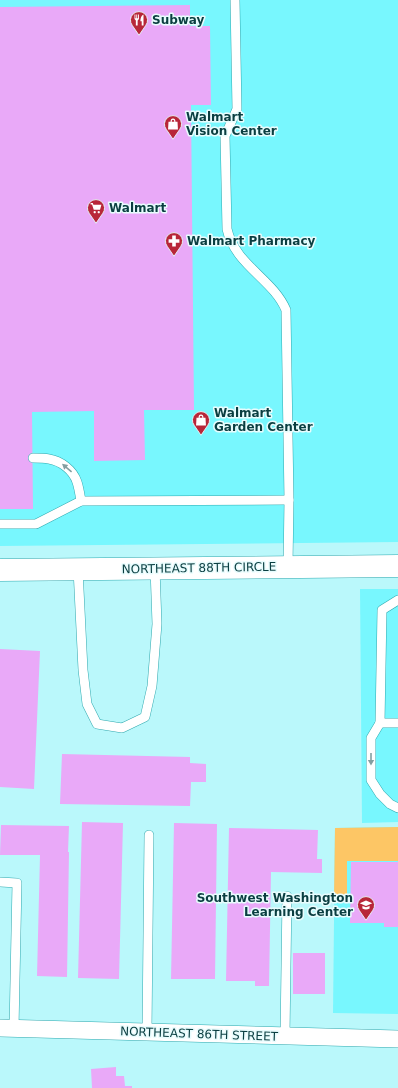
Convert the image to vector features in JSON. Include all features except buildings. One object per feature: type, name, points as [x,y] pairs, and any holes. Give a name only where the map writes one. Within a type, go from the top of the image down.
[{"type":"street","name":"NORTHEAST 88TH CIRCLE","points":[[0,570],[398,566]]},
{"type":"street","name":"NORTHEAST 86TH STREET","points":[[7,1028],[398,1039]]},
{"type":"lane","points":[[235,0],[237,109],[225,136],[227,229],[228,236],[235,249],[246,263],[277,295],[286,310],[289,500],[288,566]]},
{"type":"lane","points":[[33,458],[48,458],[66,466],[72,472],[77,481],[81,501]]},
{"type":"lane","points":[[0,524],[36,524],[81,501],[289,500]]},
{"type":"lane","points":[[78,569],[83,670],[87,704],[97,724],[122,728],[145,717],[152,686],[157,624],[155,568]]},
{"type":"lane","points":[[398,600],[382,610],[380,723],[371,738],[371,780],[380,794],[390,804],[398,808]]},
{"type":"lane","points":[[380,723],[398,723]]},
{"type":"lane","points":[[147,1032],[149,835]]},
{"type":"lane","points":[[0,882],[17,882],[7,1028]]},
{"type":"lane","points":[[286,896],[286,1036]]},
{"type":"shaded area","points":[[0,0],[398,0],[398,542],[0,546]]},
{"type":"shaded area","points":[[360,589],[398,589],[398,822],[362,823]]},
{"type":"shaded area","name":"Southwest Washington Learning Center","points":[[398,827],[398,1014],[333,1013],[335,828]]},
{"type":"shaded area","points":[[398,827],[398,861],[347,861],[347,898],[334,897],[335,828]]},
{"type":"place","name":"Subway","points":[[139,35]]},
{"type":"place","name":"Walmart Vision Center","points":[[173,139]]},
{"type":"place","name":"Walmart","points":[[96,223]]},
{"type":"place","name":"Walmart Pharmacy","points":[[174,256]]},
{"type":"place","name":"Walmart Garden Center","points":[[201,435]]},
{"type":"place","name":"Southwest Washington Learning Center","points":[[366,920]]}]
